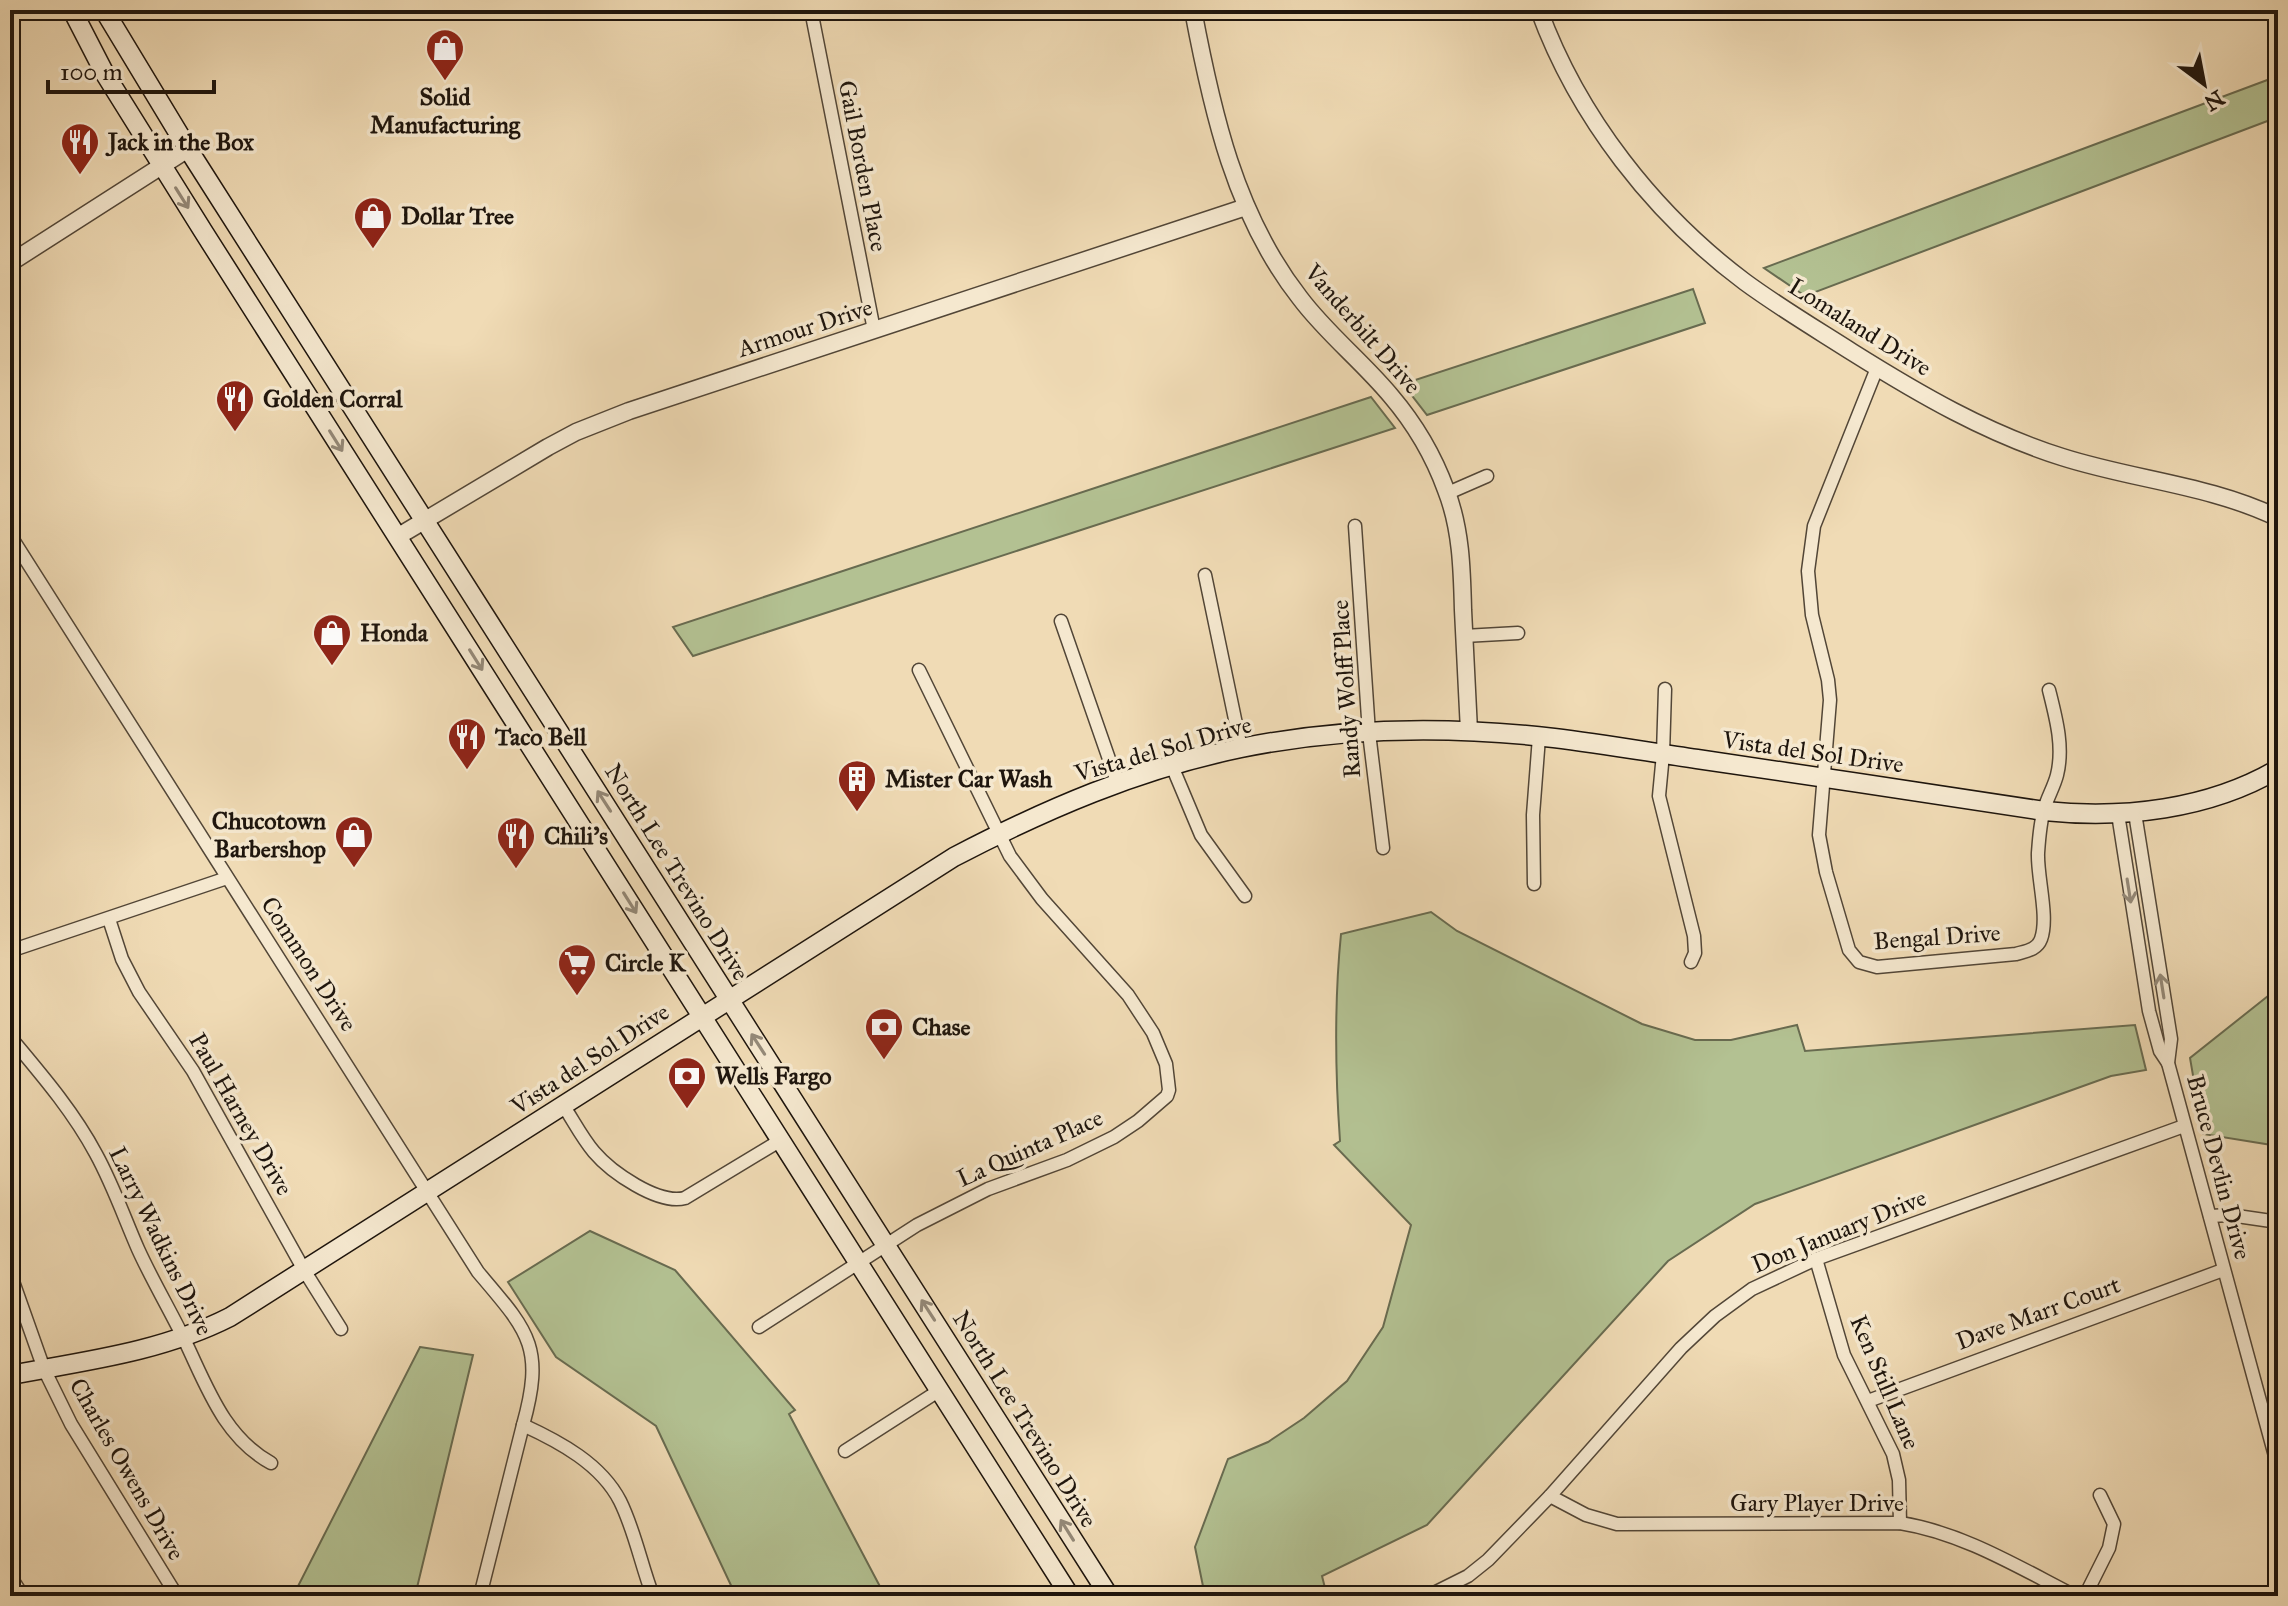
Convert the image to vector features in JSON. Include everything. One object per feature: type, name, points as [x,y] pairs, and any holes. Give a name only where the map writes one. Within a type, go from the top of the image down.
[{"type":"main road","points":[[72,10],[105,74],[162,166],[1070,1596]]},
{"type":"main road","name":"North Lee Trevino Drive","points":[[104,10],[188,149],[1109,1596]]},
{"type":"main road","points":[[274,343],[302,327]]},
{"type":"main road","name":"Vista del Sol Drive","points":[[10,1375],[138,1351],[184,1338],[230,1317],[954,857],[1117,782],[1172,766],[1241,748],[1369,733],[1469,731],[1663,754],[2044,811],[2126,814],[2215,795],[2278,769]]},
{"type":"main road","points":[[536,754],[563,736]]},
{"type":"street","name":"Gail Borden Place","points":[[811,10],[874,330]]},
{"type":"street","name":"Vanderbilt Drive","points":[[1193,10],[1219,132],[1246,207],[1297,295],[1402,411],[1427,449],[1448,493],[1461,560],[1469,731]]},
{"type":"street","name":"Lomaland Drive","points":[[1539,10],[1553,44],[1593,118],[1622,160],[1668,213],[1745,282],[1877,368],[1962,417],[2034,447],[2098,467],[2224,497],[2278,518]]},
{"type":"street","points":[[10,263],[188,149]]},
{"type":"street","name":"Armour Drive","points":[[397,537],[576,432],[637,408],[1246,207]]},
{"type":"street","name":"Bengal Drive","points":[[1877,368],[1810,542],[1809,595],[1830,700],[1819,835],[1826,872],[1849,950],[1859,962],[1867,965],[2016,954],[2036,946],[2042,938],[2038,853],[2044,811],[2057,775],[2060,753],[2049,690]]},
{"type":"street","points":[[1448,493],[1487,476]]},
{"type":"street","name":"Randy Wolff Place","points":[[1355,526],[1369,733],[1383,848]]},
{"type":"street","name":"Common Drive","points":[[10,535],[478,1272],[513,1314],[526,1337],[534,1368],[523,1425],[480,1596]]},
{"type":"street","points":[[1205,575],[1241,748]]},
{"type":"street","points":[[1061,621],[1117,782]]},
{"type":"street","points":[[1464,636],[1518,633]]},
{"type":"street","points":[[919,670],[1001,833]]},
{"type":"street","points":[[1665,689],[1659,796],[1694,936],[1695,953],[1691,962]]},
{"type":"street","points":[[1534,884],[1533,815],[1539,737]]},
{"type":"street","points":[[1172,766],[1201,835],[1245,896]]},
{"type":"street","name":"Bruce Devlin Drive","points":[[2126,814],[2171,1039],[2168,1063],[2278,1467]]},
{"type":"street","name":"La Quinta Place","points":[[759,1327],[886,1245],[965,1200],[1067,1160],[1114,1137],[1167,1096],[1166,1064],[1145,1021],[1118,982],[1025,878],[1010,856],[1001,833]]},
{"type":"street","points":[[10,951],[227,878]]},
{"type":"street","name":"Paul Harney Drive","points":[[109,919],[122,959],[139,992],[193,1071],[304,1270],[341,1329]]},
{"type":"street","name":"Larry Wadkins Drive","points":[[10,1037],[67,1108],[95,1151],[112,1183],[139,1251],[225,1421],[243,1443],[271,1463]]},
{"type":"street","points":[[563,1105],[592,1149],[606,1164],[663,1199],[674,1201],[685,1198],[781,1140]]},
{"type":"street","name":"Don January Drive","points":[[1428,1596],[1468,1576],[1488,1560],[1550,1496],[1681,1348],[1715,1316],[1752,1289],[1816,1259],[2184,1126]]},
{"type":"street","points":[[2210,1216],[2230,1215],[2278,1222]]},
{"type":"street","name":"Ken Still Lane","points":[[1816,1259],[1844,1355],[1893,1454],[1899,1480],[1900,1523]]},
{"type":"street","name":"Dave Marr Court","points":[[1868,1401],[2223,1270]]},
{"type":"street","name":"Charles Owens Drive","points":[[10,1273],[44,1369],[88,1456],[177,1596]]},
{"type":"street","points":[[845,1451],[940,1390]]},
{"type":"street","points":[[523,1425],[576,1454],[612,1488],[627,1518],[653,1596]]},
{"type":"street","points":[[2085,1596],[2109,1548],[2114,1524],[2100,1495]]},
{"type":"street","name":"Gary Player Drive","points":[[1550,1496],[1586,1515],[1617,1524],[1900,1523],[1955,1536],[2075,1596]]},
{"type":"street","points":[[10,1576],[23,1596]]},
{"type":"green space","points":[[2278,76],[2278,117],[1805,296],[1764,268]]},
{"type":"green space","points":[[1693,289],[1705,323],[1427,415],[1403,384]]},
{"type":"green space","points":[[1371,397],[1395,428],[693,656],[673,627]]},
{"type":"green space","points":[[1431,912],[1457,931],[1642,1024],[1695,1040],[1731,1040],[1797,1025],[1805,1051],[2135,1025],[2146,1070],[2111,1076],[1755,1204],[1668,1261],[1427,1525],[1322,1576],[1327,1596],[1205,1596],[1195,1547],[1228,1459],[1268,1442],[1304,1418],[1347,1381],[1383,1327],[1411,1225],[1334,1145],[1340,1141],[1336,1037],[1341,934]]},
{"type":"green space","points":[[2278,988],[2278,1146],[2203,1134],[2190,1058]]},
{"type":"green space","points":[[590,1231],[675,1270],[795,1410],[789,1414],[885,1596],[736,1596],[656,1426],[556,1357],[508,1282]]},
{"type":"green space","points":[[420,1347],[473,1355],[415,1596],[293,1596]]},
{"type":"place","name":"Solid Manufacturing","points":[[445,82]]},
{"type":"place","name":"Jack in the Box","points":[[80,176]]},
{"type":"place","name":"Dollar Tree","points":[[373,250]]},
{"type":"place","name":"Golden Corral","points":[[235,433]]},
{"type":"place","name":"Honda","points":[[332,667]]},
{"type":"place","name":"Taco Bell","points":[[467,771]]},
{"type":"place","name":"Mister Car Wash","points":[[857,813]]},
{"type":"place","name":"Chucotown Barbershop","points":[[354,869]]},
{"type":"place","name":"Chili's","points":[[516,870]]},
{"type":"place","name":"Circle K","points":[[577,997]]},
{"type":"place","name":"Chase","points":[[884,1061]]},
{"type":"place","name":"Wells Fargo","points":[[687,1110]]}]
